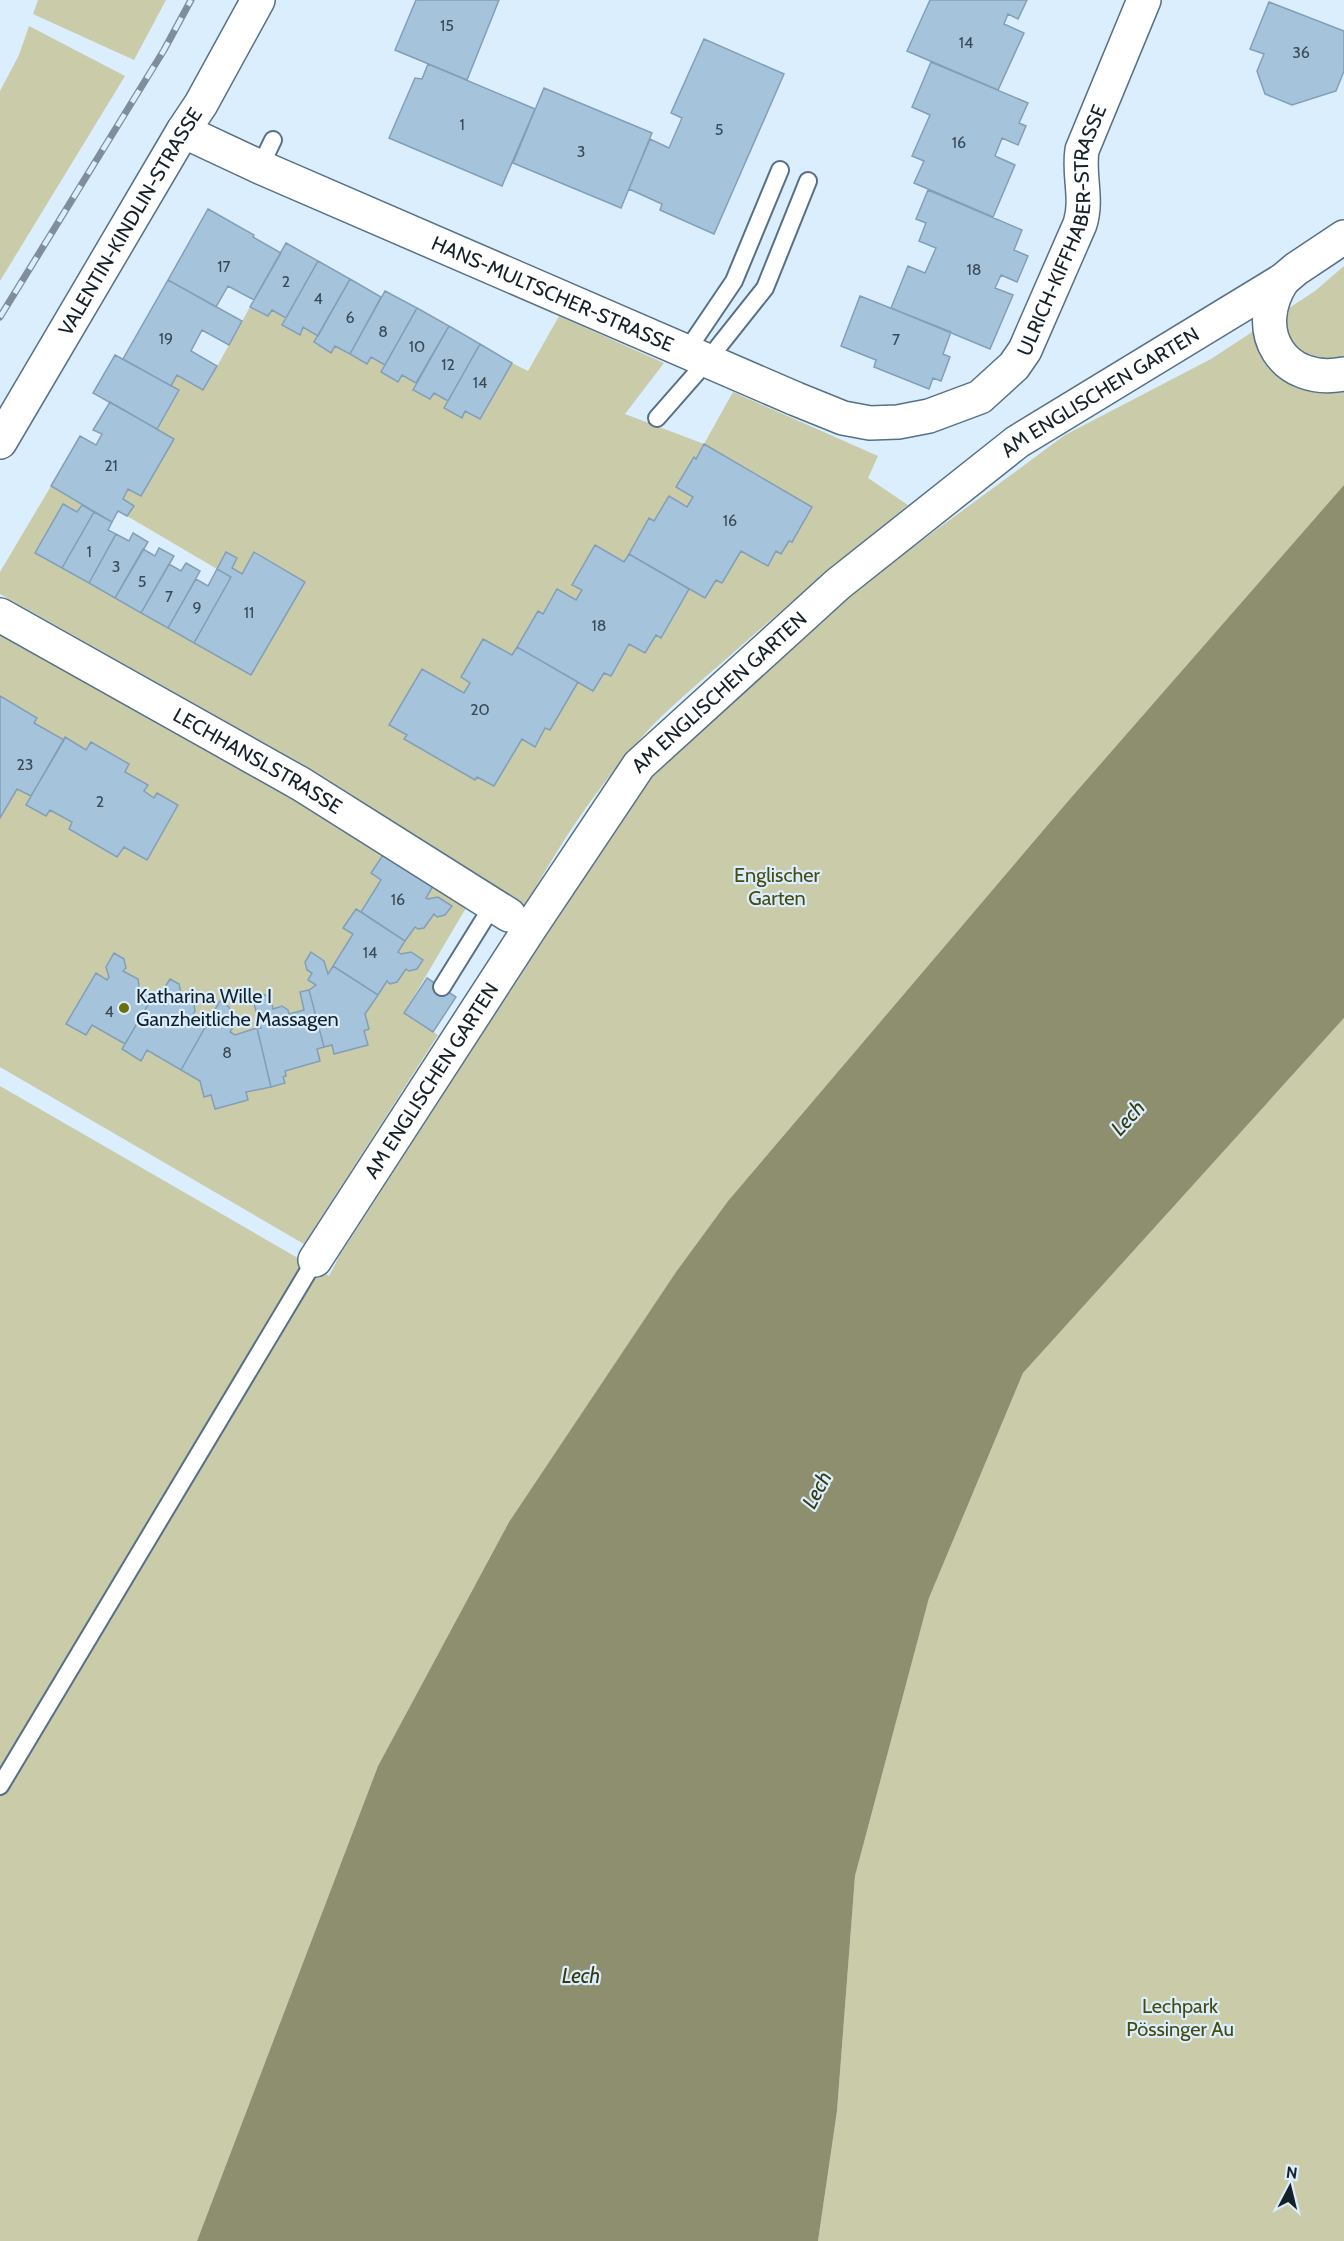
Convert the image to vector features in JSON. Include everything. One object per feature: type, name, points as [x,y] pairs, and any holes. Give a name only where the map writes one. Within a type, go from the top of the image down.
[{"type":"street","name":"VALENTIN-KINDLIN-STRASSE","points":[[0,442],[201,104],[258,0]]},
{"type":"street","name":"ULRICH-KIFFHABER-STRASSE","points":[[928,417],[980,397],[1014,366],[1025,350],[1080,224],[1084,211],[1080,164],[1082,150],[1144,0]]},
{"type":"street","name":"HANS-MULTSCHER-STRASSE","points":[[183,131],[267,154],[696,357],[843,418],[870,423],[898,422],[928,417]]},
{"type":"street","name":"AM ENGLISCHEN GARTEN","points":[[315,1260],[639,765],[838,584],[1017,442],[1284,280],[1296,269],[1328,262],[1344,237]]},
{"type":"street","name":"AM ENGLISCHEN GARTEN","points":[[1284,280],[1270,306],[1268,321],[1277,350],[1289,363],[1314,376],[1344,374]]},
{"type":"street","name":"LECHHANSLSTRASSE","points":[[0,615],[301,784],[501,910]]},
{"type":"lane","points":[[657,418],[696,357],[734,281],[780,170]]},
{"type":"lane","points":[[696,357],[765,288],[808,181]]},
{"type":"lane","points":[[441,987],[501,910]]},
{"type":"lane","points":[[0,1786],[315,1260]]},
{"type":"green space","points":[[38,0],[166,0],[134,60],[33,14]]},
{"type":"green space","points":[[29,26],[125,76],[0,281],[0,91],[19,55]]},
{"type":"green space","name":"Englischer Garten","points":[[1344,266],[1344,485],[1069,800],[728,1201],[676,1272],[509,1522],[378,1766],[197,2241],[0,2241],[0,1086],[329,1276],[340,1255],[651,773],[848,595],[1065,435],[1211,359],[1315,291]]},
{"type":"green space","points":[[250,307],[267,316],[272,310],[286,318],[282,325],[300,334],[303,327],[318,336],[314,343],[331,352],[335,346],[367,364],[371,357],[385,365],[381,372],[398,382],[402,375],[416,383],[413,390],[430,399],[434,393],[448,401],[462,417],[465,411],[480,419],[512,363],[528,371],[559,316],[664,363],[625,414],[704,444],[733,392],[878,456],[868,478],[908,505],[777,615],[651,727],[608,777],[578,819],[550,862],[525,907],[318,773],[0,594],[0,572],[51,486],[82,503],[77,512],[63,505],[35,553],[252,674],[304,581],[254,552],[242,574],[232,568],[237,558],[227,552],[217,569],[127,516],[133,506],[123,499],[128,489],[141,496],[174,439],[157,429],[179,391],[171,386],[177,375],[204,390]]},
{"type":"green space","points":[[0,632],[313,810],[466,908],[404,1013],[438,1035],[304,1244],[0,1067]]},
{"type":"green space","name":"Lechpark Pössinger Au","points":[[1344,1018],[1344,2241],[818,2241],[837,2111],[855,1876],[929,1598],[1023,1373]]},
{"type":"water","name":"Lech","points":[[1344,485],[1344,1018],[1023,1373],[929,1598],[855,1876],[837,2111],[818,2241],[197,2241],[378,1766],[509,1522],[676,1272],[728,1201],[1069,800]]},
{"type":"building","points":[[416,0],[499,0],[467,80],[395,50]]},
{"type":"building","points":[[930,0],[1027,0],[1018,19],[1008,14],[1004,24],[1024,33],[998,90],[907,51]]},
{"type":"building","points":[[1269,2],[1344,31],[1344,71],[1336,91],[1292,105],[1265,94],[1257,71],[1264,54],[1250,49]]},
{"type":"building","points":[[704,39],[784,74],[714,234],[660,210],[662,204],[629,189],[650,139],[669,148],[682,118],[671,113]]},
{"type":"building","points":[[931,62],[1028,103],[1019,123],[1026,126],[1018,145],[1002,138],[995,156],[1015,165],[993,217],[914,183],[924,161],[912,156],[930,115],[912,107]]},
{"type":"building","points":[[428,64],[535,109],[502,186],[389,138],[415,78],[422,79]]},
{"type":"building","points":[[544,88],[652,133],[621,208],[513,163]]},
{"type":"building","points":[[928,190],[1022,230],[1014,250],[1028,256],[1017,282],[1001,275],[995,288],[1013,295],[990,349],[891,308],[908,266],[925,273],[936,248],[919,241],[926,223],[916,219]]},
{"type":"building","points":[[208,209],[281,253],[254,300],[228,286],[216,307],[168,280]]},
{"type":"building","points":[[286,243],[318,261],[286,318],[272,310],[268,316],[250,307]]},
{"type":"building","points":[[318,261],[350,279],[318,336],[303,327],[300,335],[282,325]]},
{"type":"building","points":[[350,279],[381,297],[350,354],[335,346],[331,353],[314,342]]},
{"type":"building","points":[[168,280],[242,321],[229,345],[202,330],[191,351],[217,366],[203,390],[177,375],[171,386],[123,359]]},
{"type":"building","points":[[385,291],[417,308],[385,365],[371,357],[367,364],[350,354]]},
{"type":"building","points":[[860,296],[951,332],[943,354],[950,357],[941,381],[933,378],[929,389],[874,367],[876,360],[841,346]]},
{"type":"building","points":[[417,308],[449,326],[416,383],[402,375],[398,382],[381,372]]},
{"type":"building","points":[[449,326],[480,344],[448,401],[434,393],[430,399],[413,390]]},
{"type":"building","points":[[480,344],[512,363],[480,419],[465,411],[462,418],[444,408]]},
{"type":"building","points":[[115,355],[179,390],[157,429],[93,393]]},
{"type":"building","points":[[110,402],[174,439],[141,496],[128,489],[123,499],[134,506],[127,516],[118,511],[112,522],[51,486],[80,436],[96,445],[102,434],[93,430]]},
{"type":"building","points":[[704,444],[812,507],[792,542],[789,541],[781,554],[776,551],[768,566],[741,551],[722,583],[716,580],[705,598],[629,554],[649,518],[654,521],[669,496],[687,507],[693,497],[676,487]]},
{"type":"building","points":[[63,504],[77,512],[82,505],[94,512],[62,568],[35,553]]},
{"type":"building","points":[[94,512],[112,522],[108,530],[116,534],[89,583],[62,568]]},
{"type":"building","points":[[133,533],[148,542],[115,598],[89,583],[116,534],[129,541]]},
{"type":"building","points":[[595,545],[624,562],[629,554],[689,589],[661,638],[656,635],[645,653],[629,644],[611,676],[604,673],[593,691],[517,647],[538,611],[543,614],[557,589],[576,600],[582,590],[572,585]]},
{"type":"building","points":[[159,548],[174,556],[141,613],[115,598],[143,549],[155,556]]},
{"type":"building","points":[[226,552],[237,558],[232,568],[242,574],[254,552],[305,582],[251,675],[194,643],[231,577],[217,569]]},
{"type":"building","points":[[186,563],[200,571],[168,628],[141,613],[169,564],[181,571]]},
{"type":"building","points":[[217,569],[231,577],[194,643],[168,628],[196,579],[208,586]]},
{"type":"building","points":[[483,639],[512,655],[517,647],[578,682],[550,730],[545,728],[535,747],[522,739],[494,786],[477,777],[475,780],[404,739],[407,735],[389,725],[422,669],[464,693],[470,683],[461,677]]},
{"type":"building","points":[[0,696],[37,718],[34,723],[64,740],[31,796],[17,789],[0,818]]},
{"type":"building","points":[[65,737],[86,750],[91,742],[129,764],[125,772],[148,785],[144,791],[154,798],[157,793],[178,805],[147,860],[124,847],[117,857],[69,829],[72,822],[50,810],[46,816],[26,805]]},
{"type":"building","points":[[383,855],[433,886],[426,898],[438,897],[452,906],[445,915],[437,917],[434,914],[424,928],[415,927],[405,941],[361,912],[381,880],[371,873]]},
{"type":"building","points":[[356,909],[405,941],[398,952],[401,954],[411,952],[423,960],[417,969],[409,971],[406,969],[397,982],[390,984],[387,981],[378,995],[333,966],[353,934],[343,928]]},
{"type":"building","points":[[311,952],[324,961],[328,974],[333,966],[378,995],[365,1014],[369,1029],[364,1031],[368,1045],[334,1054],[332,1045],[324,1047],[309,990],[316,985],[308,980],[312,973],[307,970],[305,962]]},
{"type":"building","points":[[114,953],[124,959],[126,968],[123,971],[138,979],[138,990],[152,998],[125,1044],[92,1025],[86,1035],[66,1024],[96,973],[107,980],[109,977],[106,967]]},
{"type":"building","points":[[427,978],[456,997],[433,1032],[404,1013]]},
{"type":"building","points":[[170,979],[179,984],[181,993],[179,996],[194,1005],[193,1015],[207,1024],[181,1070],[147,1050],[141,1061],[122,1049],[152,998],[164,1005],[162,992]]},
{"type":"building","points":[[309,990],[324,1047],[317,1049],[320,1061],[285,1071],[286,1076],[283,1077],[285,1083],[271,1087],[257,1028],[261,1028],[252,997],[263,994],[271,998],[273,1009],[282,1006],[288,1010],[289,1014],[304,1010],[300,992]]},
{"type":"building","points":[[220,1001],[229,1007],[231,1015],[229,1020],[235,1024],[230,1032],[235,1035],[257,1028],[271,1087],[246,1092],[248,1100],[215,1109],[211,1095],[204,1097],[200,1081],[181,1070],[207,1024],[215,1028],[212,1014]]},
{"type":"railway","points":[[0,317],[164,50],[191,0]]},
{"type":"place","name":"Katharina Wille I Ganzheitliche Massagen","points":[[124,1008]]}]
